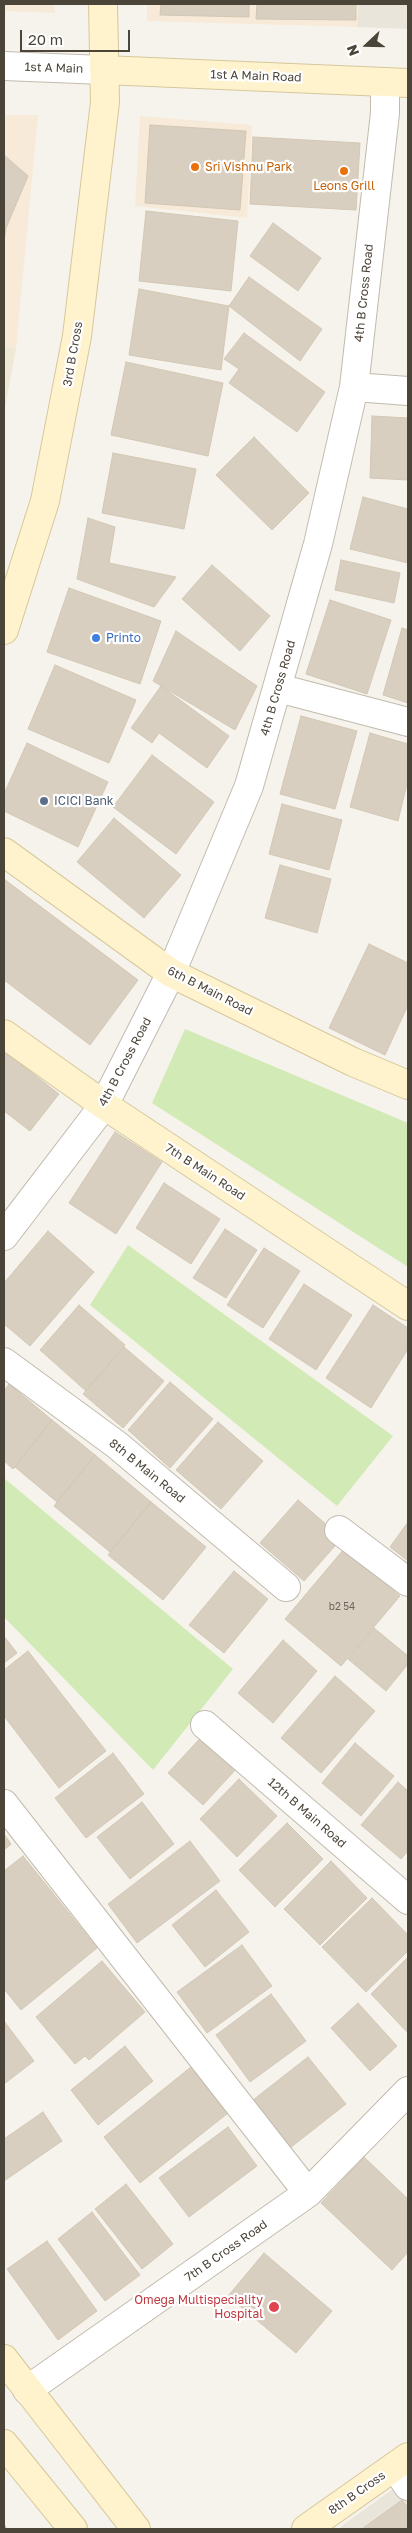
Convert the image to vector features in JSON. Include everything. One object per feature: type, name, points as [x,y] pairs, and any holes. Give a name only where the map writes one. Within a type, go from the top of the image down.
[{"type":"street","name":"3rd B Cross","points":[[4,630],[45,502],[77,336],[105,102],[103,4]]},
{"type":"street","name":"1st A Main","points":[[4,66],[104,70]]},
{"type":"street","name":"1st A Main Road","points":[[104,70],[397,82]]},
{"type":"street","name":"4th B Cross Road","points":[[4,1236],[104,1105],[171,973],[249,786],[318,544],[354,387],[385,113],[397,82]]},
{"type":"street","points":[[354,387],[408,391]]},
{"type":"street","points":[[278,688],[408,722]]},
{"type":"street","name":"6th B Main Road","points":[[4,852],[171,973],[353,1062],[408,1085]]},
{"type":"street","name":"7th B Main Road","points":[[4,1034],[104,1105],[408,1306]]},
{"type":"street","name":"8th B Main Road","points":[[4,1362],[117,1445],[286,1587]]},
{"type":"street","points":[[338,1530],[408,1582]]},
{"type":"street","name":"12th B Main Road","points":[[205,1726],[408,1900]]},
{"type":"street","points":[[4,1804],[308,2193]]},
{"type":"street","name":"7th B Cross Road","points":[[26,2390],[308,2193],[408,2091]]},
{"type":"street","points":[[4,2359],[26,2390],[136,2529]]},
{"type":"street","points":[[4,2444],[73,2529]]},
{"type":"street","name":"8th B Cross","points":[[306,2529],[404,2470]]},
{"type":"shaded area","points":[[4,4],[55,4],[55,13],[4,11]]},
{"type":"shaded area","points":[[147,4],[358,4],[357,27],[147,21]]},
{"type":"shaded area","points":[[358,4],[408,4],[408,29],[357,27]]},
{"type":"shaded area","points":[[4,115],[38,115],[16,348],[4,347]]},
{"type":"shaded area","name":"Sri Vishnu Park","points":[[140,116],[252,125],[247,218],[135,206]]},
{"type":"shaded area","points":[[4,347],[16,348],[4,413]]},
{"type":"shaded area","points":[[397,2486],[408,2501],[408,2529],[342,2529],[340,2527]]},
{"type":"green space","points":[[185,1029],[408,1123],[408,1267],[152,1103]]},
{"type":"green space","points":[[128,1245],[393,1436],[337,1506],[90,1305]]},
{"type":"green space","points":[[4,1478],[233,1669],[153,1770],[4,1617]]},
{"type":"building","points":[[161,4],[249,4],[249,17],[160,15]]},
{"type":"building","points":[[257,4],[356,4],[356,20],[256,19]]},
{"type":"building","name":"Sri Vishnu Park","points":[[150,125],[246,131],[240,210],[145,203]]},
{"type":"building","points":[[253,137],[360,143],[356,210],[250,204]]},
{"type":"building","points":[[4,155],[28,176],[6,228],[4,241]]},
{"type":"building","points":[[146,211],[238,221],[231,291],[139,281]]},
{"type":"building","points":[[273,223],[321,258],[298,291],[250,256]]},
{"type":"building","points":[[249,277],[322,329],[300,361],[229,306]]},
{"type":"building","points":[[139,289],[229,306],[221,370],[129,355]]},
{"type":"building","points":[[244,333],[325,392],[297,432],[229,383],[239,369],[224,359]]},
{"type":"building","points":[[126,362],[223,383],[208,456],[111,435]]},
{"type":"building","points":[[372,416],[408,418],[408,480],[370,478]]},
{"type":"building","points":[[254,437],[309,493],[272,530],[216,475]]},
{"type":"building","points":[[113,453],[196,469],[184,529],[102,513]]},
{"type":"building","points":[[363,497],[408,509],[408,563],[350,549]]},
{"type":"building","points":[[88,518],[115,527],[109,563],[176,577],[154,607],[77,579]]},
{"type":"building","points":[[341,560],[400,573],[394,603],[335,590]]},
{"type":"building","points":[[212,565],[270,616],[240,651],[182,599]]},
{"type":"building","points":[[69,588],[161,621],[140,684],[47,652]]},
{"type":"building","points":[[330,600],[391,620],[367,694],[306,674]]},
{"type":"building","points":[[402,628],[408,630],[408,703],[383,695]]},
{"type":"building","points":[[176,631],[257,686],[235,730],[153,681]]},
{"type":"building","points":[[55,665],[136,700],[109,763],[28,729]]},
{"type":"building","points":[[161,686],[229,736],[207,768],[159,733],[152,743],[131,728]]},
{"type":"building","points":[[301,716],[357,731],[335,809],[280,794]]},
{"type":"building","points":[[370,733],[408,744],[408,780],[398,821],[350,807]]},
{"type":"building","points":[[27,743],[108,782],[78,847],[4,811],[4,794]]},
{"type":"building","points":[[152,755],[214,802],[176,854],[113,807]]},
{"type":"building","points":[[282,804],[342,820],[329,870],[269,854]]},
{"type":"building","points":[[114,818],[181,875],[144,918],[77,862]]},
{"type":"building","points":[[280,865],[331,879],[317,933],[265,918]]},
{"type":"building","points":[[4,879],[138,980],[90,1045],[4,980]]},
{"type":"building","points":[[369,944],[408,963],[408,1005],[385,1055],[329,1028]]},
{"type":"building","points":[[4,1051],[59,1094],[30,1131],[4,1111]]},
{"type":"building","points":[[115,1132],[162,1162],[116,1234],[69,1203]]},
{"type":"building","points":[[164,1183],[220,1219],[191,1264],[136,1228]]},
{"type":"building","points":[[225,1229],[257,1250],[226,1298],[193,1278]]},
{"type":"building","points":[[48,1231],[94,1272],[30,1346],[4,1324],[4,1283]]},
{"type":"building","points":[[264,1248],[300,1271],[263,1328],[227,1305]]},
{"type":"building","points":[[304,1284],[352,1315],[316,1370],[269,1339]]},
{"type":"building","points":[[79,1305],[125,1345],[86,1391],[40,1350]]},
{"type":"building","points":[[373,1305],[408,1328],[408,1349],[371,1408],[326,1378]]},
{"type":"building","points":[[124,1347],[164,1381],[123,1428],[83,1394]]},
{"type":"building","points":[[170,1382],[213,1419],[170,1468],[128,1430]]},
{"type":"building","points":[[9,1384],[52,1420],[13,1469],[4,1461],[4,1391]]},
{"type":"building","points":[[52,1420],[95,1455],[57,1502],[15,1467]]},
{"type":"building","points":[[218,1422],[263,1461],[221,1509],[176,1470]]},
{"type":"building","points":[[95,1455],[151,1502],[110,1552],[54,1506]]},
{"type":"building","points":[[298,1500],[342,1538],[304,1581],[260,1543]]},
{"type":"building","points":[[151,1502],[206,1547],[163,1600],[108,1555]]},
{"type":"building","points":[[408,1522],[408,1561],[390,1547]]},
{"type":"building","points":[[344,1549],[400,1596],[341,1666],[285,1619]]},
{"type":"building","points":[[234,1571],[268,1599],[224,1653],[189,1625]]},
{"type":"building","points":[[374,1628],[408,1656],[408,1664],[386,1691],[348,1659]]},
{"type":"building","points":[[4,1636],[17,1653],[4,1663]]},
{"type":"building","points":[[283,1640],[317,1671],[273,1723],[238,1693]]},
{"type":"building","points":[[28,1651],[106,1751],[59,1788],[4,1716],[4,1670]]},
{"type":"building","points":[[335,1676],[375,1711],[321,1773],[281,1738]]},
{"type":"building","points":[[204,1734],[238,1767],[203,1805],[168,1773]]},
{"type":"building","points":[[355,1743],[394,1776],[361,1816],[322,1783]]},
{"type":"building","points":[[113,1753],[144,1794],[86,1838],[55,1798]]},
{"type":"building","points":[[239,1779],[277,1816],[237,1857],[200,1819]]},
{"type":"building","points":[[398,1782],[408,1791],[408,1851],[401,1859],[361,1825]]},
{"type":"building","points":[[142,1802],[174,1844],[130,1879],[97,1837]]},
{"type":"building","points":[[287,1823],[323,1859],[275,1907],[239,1870]]},
{"type":"building","points":[[4,1834],[11,1844],[4,1850]]},
{"type":"building","points":[[190,1841],[220,1881],[137,1943],[108,1904]]},
{"type":"building","points":[[23,1856],[97,1948],[21,2010],[4,1989],[4,1871]]},
{"type":"building","points":[[331,1861],[367,1898],[320,1945],[284,1909]]},
{"type":"building","points":[[216,1890],[249,1932],[205,1967],[172,1925]]},
{"type":"building","points":[[372,1898],[408,1935],[408,1951],[366,1992],[322,1947]]},
{"type":"building","points":[[242,1945],[272,1986],[207,2033],[177,1992]]},
{"type":"building","points":[[408,1957],[408,2033],[371,1994]]},
{"type":"building","points":[[102,1961],[145,2012],[89,2060],[85,2056],[75,2064],[36,2017]]},
{"type":"building","points":[[271,1994],[306,2041],[250,2082],[216,2035]]},
{"type":"building","points":[[358,2003],[397,2046],[370,2071],[331,2028]]},
{"type":"building","points":[[4,2021],[34,2061],[4,2084]]},
{"type":"building","points":[[125,2046],[153,2081],[98,2125],[71,2090]]},
{"type":"building","points":[[308,2057],[346,2104],[290,2148],[253,2100]]},
{"type":"building","points":[[191,2067],[228,2113],[140,2183],[104,2137]]},
{"type":"building","points":[[43,2112],[62,2141],[4,2181],[4,2139]]},
{"type":"building","points":[[228,2127],[257,2166],[189,2217],[159,2178]]},
{"type":"building","points":[[364,2157],[408,2199],[408,2252],[392,2270],[321,2203]]},
{"type":"building","points":[[126,2184],[173,2244],[142,2269],[95,2209]]},
{"type":"building","points":[[92,2212],[140,2275],[105,2301],[58,2239]]},
{"type":"building","points":[[47,2241],[97,2311],[58,2340],[7,2269]]},
{"type":"building","points":[[264,2253],[332,2311],[296,2353],[228,2296]]},
{"type":"building","points":[[402,2500],[408,2508],[408,2529],[362,2529]]},
{"type":"place","name":"Sri Vishnu Park","points":[[195,167]]},
{"type":"place","name":"Leons Grill","points":[[344,171]]},
{"type":"place","name":"Printo","points":[[96,638]]},
{"type":"place","name":"ICICI Bank","points":[[44,801]]},
{"type":"place","name":"Omega Multispeciality Hospital","points":[[274,2307]]}]
